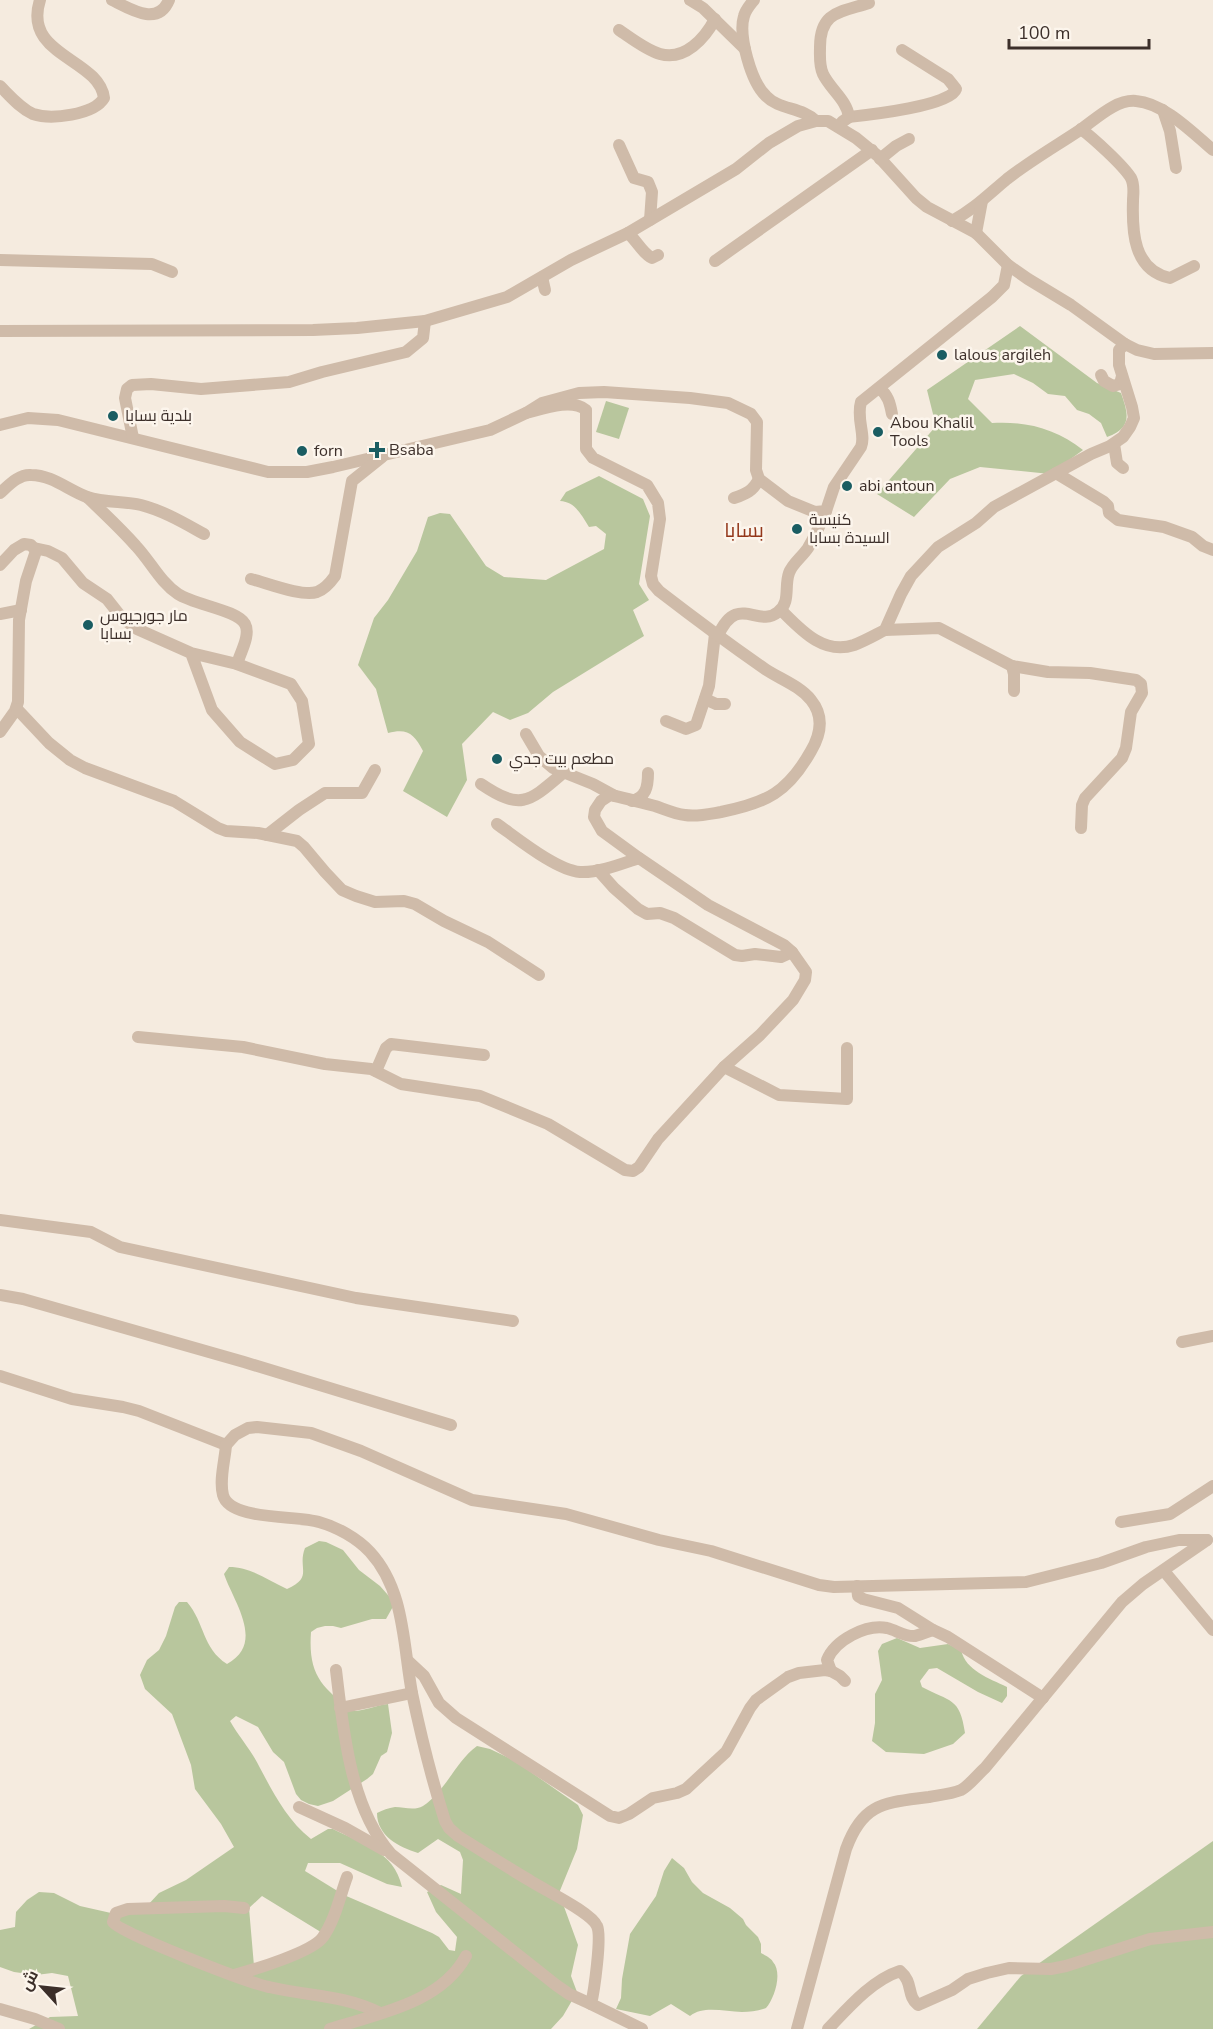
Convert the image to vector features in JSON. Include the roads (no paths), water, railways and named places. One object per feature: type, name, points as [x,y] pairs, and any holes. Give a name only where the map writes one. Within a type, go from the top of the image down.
[{"type":"street","points":[[0,86],[22,108],[44,116],[92,110],[100,105],[104,98],[99,83],[56,50],[41,33],[37,16],[40,0]]},
{"type":"street","points":[[112,0],[144,15],[152,16],[164,8],[169,0]]},
{"type":"street","points":[[690,0],[715,19],[745,49]]},
{"type":"street","points":[[754,0],[747,8],[743,18],[745,49],[758,84],[766,98],[808,113],[816,121]]},
{"type":"street","points":[[849,117],[848,109],[823,74],[820,64],[822,28],[826,20],[838,13],[869,3]]},
{"type":"street","points":[[619,30],[658,54],[675,54],[697,44],[707,34],[715,19]]},
{"type":"street","points":[[837,125],[849,117],[876,115],[947,99],[955,94],[956,89],[948,79],[903,50]]},
{"type":"street","points":[[952,220],[966,214],[1008,179],[1108,110],[1128,101],[1150,104],[1163,110],[1213,150]]},
{"type":"street","points":[[1163,110],[1170,131],[1176,168]]},
{"type":"street","points":[[0,331],[313,330],[425,321],[544,284],[571,260],[628,233],[736,169],[769,143],[798,126],[816,121],[837,125],[876,155],[927,207],[976,233],[1008,265],[1071,305],[1125,344],[1154,354],[1213,353]]},
{"type":"street","points":[[1080,129],[1094,139],[1131,178],[1134,237],[1141,259],[1156,272],[1170,278],[1194,266]]},
{"type":"street","points":[[715,261],[876,155],[909,139]]},
{"type":"street","points":[[619,145],[634,178],[648,182],[652,192],[650,220]]},
{"type":"street","points":[[976,233],[982,201]]},
{"type":"street","points":[[628,233],[646,255],[652,258],[658,255]]},
{"type":"street","points":[[0,260],[152,264],[172,272]]},
{"type":"street","points":[[666,721],[677,727],[691,728],[696,725],[709,686],[716,635],[729,617],[742,614],[768,617],[781,609],[786,602],[786,582],[791,567],[800,560],[809,546],[826,511],[834,487],[864,442],[858,416],[861,402],[992,297],[1004,285],[1008,265]]},
{"type":"street","points":[[133,438],[125,398],[127,389],[132,385],[151,384],[201,389],[290,382],[406,352],[423,338],[425,321]]},
{"type":"street","points":[[885,630],[911,576],[938,547],[976,523],[994,507],[1091,454],[1114,444],[1123,437],[1134,418],[1118,357],[1119,350],[1125,344]]},
{"type":"street","points":[[1101,375],[1104,381],[1113,386],[1120,384],[1122,376]]},
{"type":"street","points":[[879,388],[890,400],[892,414]]},
{"type":"street","points":[[0,425],[15,420],[44,418],[268,472],[307,472],[490,429],[526,413],[542,402],[579,393],[643,394],[728,403],[751,414],[757,422],[756,470],[759,479],[788,501],[815,513],[826,511]]},
{"type":"street","points":[[138,1037],[243,1047],[325,1064],[376,1071],[401,1084],[480,1096],[548,1124],[625,1170],[633,1171],[644,1160],[658,1139],[724,1067],[766,1029],[799,991],[805,980],[806,972],[784,945],[708,905],[602,831],[594,818],[595,810],[601,801],[610,795],[683,815],[697,816],[740,808],[772,796],[795,777],[815,744],[820,722],[817,710],[810,699],[716,635],[653,584],[651,576],[660,519],[658,503],[647,484],[593,458],[586,449],[586,410],[582,406],[564,405],[526,413]]},
{"type":"street","points":[[1114,444],[1117,463],[1123,468]]},
{"type":"street","points":[[251,579],[305,593],[319,591],[329,584],[335,576],[352,481],[385,455]]},
{"type":"street","points":[[1056,473],[1104,502],[1108,506],[1109,513],[1118,520],[1164,527],[1192,537],[1203,546],[1213,550]]},
{"type":"street","points":[[0,493],[16,479],[31,474],[47,478],[87,497],[140,505],[155,510],[176,518],[204,534]]},
{"type":"street","points":[[734,498],[754,488],[759,479]]},
{"type":"street","points":[[87,497],[135,544],[172,590],[188,600],[231,613],[244,622],[247,631],[237,664]]},
{"type":"street","points":[[0,565],[21,545],[27,544],[48,551],[62,558],[83,583],[107,599],[128,623],[137,629],[191,653],[237,664],[291,684],[302,701],[309,744],[293,760],[275,764],[252,751],[234,737],[212,710],[191,653]]},
{"type":"street","points":[[0,732],[17,709],[20,693],[21,610],[26,581],[36,554],[34,548]]},
{"type":"street","points":[[781,609],[807,634],[828,647],[853,645],[885,630],[939,628],[1012,666],[1048,672],[1090,673],[1136,680],[1141,684],[1142,693],[1131,712],[1126,748],[1118,765],[1085,798],[1082,805],[1081,828]]},
{"type":"street","points":[[0,614],[21,610]]},
{"type":"street","points":[[1012,666],[1014,691]]},
{"type":"street","points":[[705,699],[716,704],[725,704]]},
{"type":"street","points":[[17,709],[49,743],[77,764],[174,801],[226,831],[292,839],[300,844],[342,890],[375,902],[415,903],[444,921],[488,942],[539,975]]},
{"type":"street","points":[[526,734],[539,756],[553,768],[616,796]]},
{"type":"street","points":[[267,835],[325,792],[362,793],[375,770]]},
{"type":"street","points":[[632,801],[640,799],[646,792],[648,772]]},
{"type":"street","points":[[481,784],[506,799],[522,801],[534,796],[564,773]]},
{"type":"street","points":[[496,824],[554,862],[574,871],[598,870],[639,858]]},
{"type":"street","points":[[598,870],[638,909],[647,914],[660,913],[674,918],[735,955],[781,957],[792,952]]},
{"type":"street","points":[[376,1071],[386,1048],[391,1044],[484,1054]]},
{"type":"street","points":[[724,1067],[779,1095],[847,1099],[847,1048]]},
{"type":"street","points":[[0,1220],[91,1232],[120,1247],[356,1298],[513,1321]]},
{"type":"street","points":[[0,1295],[23,1299],[244,1362],[451,1425]]},
{"type":"street","points":[[1182,1342],[1213,1336]]},
{"type":"street","points":[[0,1376],[72,1399],[123,1407],[226,1445]]},
{"type":"street","points":[[591,2004],[595,1982],[598,1928],[581,1911],[449,1828],[440,1806],[412,1693],[409,1662],[393,1588],[382,1567],[357,1541],[321,1522],[244,1512],[229,1505],[223,1494],[226,1445],[235,1435],[248,1428],[257,1427],[312,1433],[361,1450],[422,1480],[472,1500],[566,1514],[720,1554],[819,1585],[834,1587],[1026,1582],[1101,1563],[1146,1547],[1179,1540],[1210,1538]]},
{"type":"street","points":[[1121,1522],[1170,1514],[1213,1486]]},
{"type":"street","points":[[797,2029],[846,1849],[852,1833],[861,1820],[872,1810],[885,1804],[961,1790],[985,1768],[1122,1602],[1143,1584],[1210,1538]]},
{"type":"street","points":[[1164,1571],[1213,1630]]},
{"type":"street","points":[[857,1586],[858,1596],[898,1608],[1043,1698]]},
{"type":"street","points":[[831,1671],[827,1660],[830,1654],[857,1632],[871,1628],[885,1628],[913,1636],[933,1630]]},
{"type":"street","points":[[409,1662],[424,1676],[440,1703],[456,1718],[610,1816],[620,1818],[653,1798],[687,1789],[726,1752],[750,1707],[788,1677],[818,1670],[831,1671],[845,1681]]},
{"type":"street","points":[[336,1670],[340,1708],[352,1771],[366,1812],[382,1843],[391,1854]]},
{"type":"street","points":[[340,1708],[412,1693]]},
{"type":"street","points":[[299,1807],[345,1828],[391,1854],[556,1985],[569,1994],[642,2029]]},
{"type":"street","points":[[234,1975],[292,1955],[319,1942],[330,1922],[347,1876]]},
{"type":"street","points":[[244,1908],[224,1906],[120,1911],[113,1919],[113,1924],[142,1939],[269,1987],[348,2000],[380,2013]]},
{"type":"street","points":[[828,2029],[871,1989],[890,1975],[900,1971],[908,1978],[912,2000],[918,2005],[952,1990],[968,1979],[987,1973],[1009,1968],[1051,1969],[1150,1939],[1213,1932]]},
{"type":"street","points":[[330,2029],[405,2005],[440,1986],[453,1974],[466,1956]]},
{"type":"street","points":[[0,2008],[59,2029]]},
{"type":"place","name":"lalous argileh","points":[[942,355]]},
{"type":"place","name":"بلدية بسابا","points":[[113,416]]},
{"type":"place","name":"Abou Khalil Tools","points":[[878,432]]},
{"type":"place","name":"Bsaba","points":[[377,450]]},
{"type":"place","name":"forn","points":[[302,451]]},
{"type":"place","name":"abi antoun","points":[[847,486]]},
{"type":"place","name":"كنيسة السيدة بسابا","points":[[797,529]]},
{"type":"place","name":"مار جورجيوس بسابا","points":[[88,625]]},
{"type":"place","name":"مطعم بيت جدي","points":[[497,759]]},
{"type":"district","name":"بسابا","points":[[744,530]]}]
